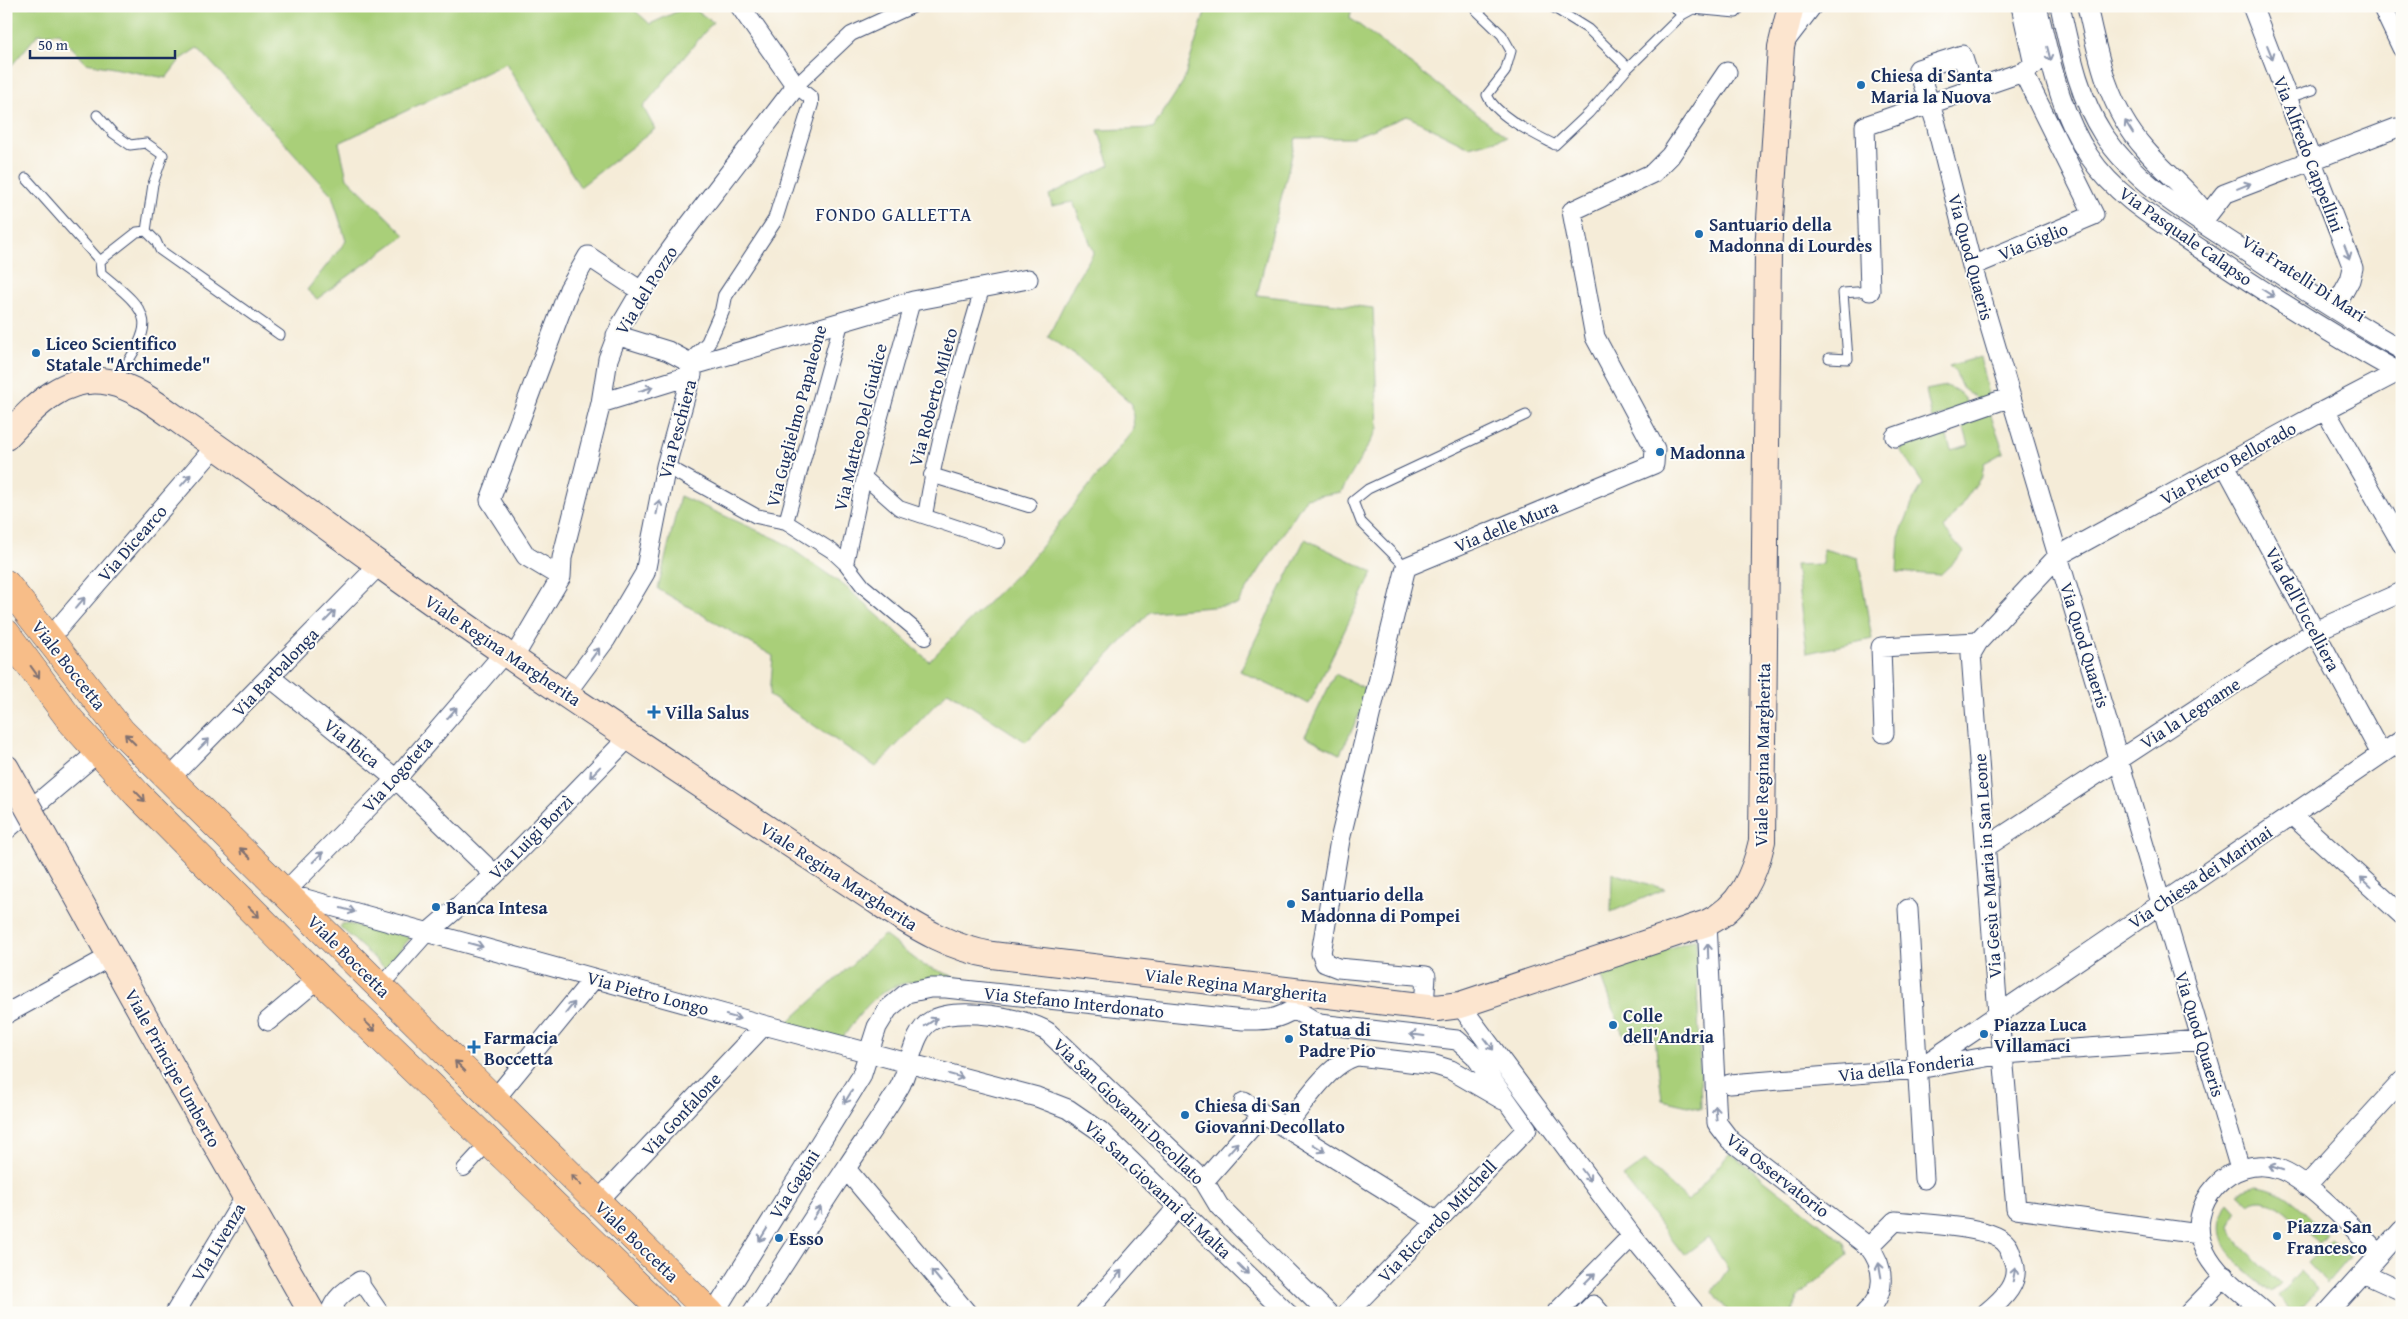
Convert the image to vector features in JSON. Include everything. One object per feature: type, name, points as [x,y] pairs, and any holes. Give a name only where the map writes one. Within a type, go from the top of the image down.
[{"type":"main road","name":"Viale Regina Margherita","points":[[6,436],[48,397],[65,386],[86,380],[114,383],[142,396],[216,446],[379,565],[629,737],[918,928],[954,946],[992,955],[1296,1001],[1437,1008],[1460,1005],[1707,923],[1730,909],[1740,898],[1758,860],[1762,841],[1768,251],[1781,47],[1790,6]]},
{"type":"main road","name":"Viale Boccetta","points":[[6,584],[121,731],[710,1313]]},
{"type":"main road","name":"Viale Boccetta","points":[[6,633],[71,721],[98,752],[319,978],[490,1141],[666,1313]]},
{"type":"main road","name":"Viale Principe Umberto","points":[[6,768],[312,1313]]},
{"type":"street","points":[[601,402],[692,367],[708,343],[722,311],[725,296],[775,220],[811,104],[811,98],[796,86],[740,6]]},
{"type":"street","name":"Via del Pozzo","points":[[509,654],[561,577],[562,558],[601,402],[608,359],[616,335],[641,291],[796,86],[851,34],[912,6]]},
{"type":"street","points":[[1781,47],[1812,6]]},
{"type":"street","points":[[1870,291],[1865,126],[1932,112],[1972,89],[2023,72],[2034,64],[2021,6]]},
{"type":"street","name":"Via Pasquale Calapso","points":[[2037,6],[2062,103],[2083,146],[2105,176],[2140,208],[2230,268],[2400,373]]},
{"type":"street","points":[[2060,6],[2073,66],[2084,98],[2108,140],[2135,172],[2164,197],[2341,314],[2402,350]]},
{"type":"street","name":"Via Fratelli Di Mari","points":[[2070,6],[2090,86],[2113,131],[2122,144],[2156,178],[2207,216],[2338,302],[2402,339]]},
{"type":"street","points":[[2087,6],[2102,72],[2108,89],[2126,122],[2143,148],[2195,197],[2207,216],[2224,194],[2312,158],[2396,128]]},
{"type":"street","name":"Via Alfredo Cappellini","points":[[2252,6],[2353,268],[2350,280],[2338,302]]},
{"type":"street","points":[[2382,6],[2402,48]]},
{"type":"street","name":"Via Quod Quaeris","points":[[1972,89],[1962,55],[1918,69],[1932,112],[1972,266],[2240,1169]]},
{"type":"street","name":"Via delle Mura","points":[[1406,567],[1654,464],[1655,449],[1595,337],[1572,211],[1653,174],[1670,156],[1728,72]]},
{"type":"street","name":"Via Giglio","points":[[1972,266],[2094,216],[2023,72]]},
{"type":"street","points":[[561,577],[526,556],[490,500],[569,289],[588,256],[641,291]]},
{"type":"street","name":"Via Peschiera","points":[[566,693],[606,639],[645,573],[666,466],[692,367],[842,320],[913,301],[1028,279]]},
{"type":"street","name":"Via Roberto Mileto","points":[[925,516],[931,475],[947,410],[982,289]]},
{"type":"street","name":"Via Matteo Del Giudice","points":[[846,564],[864,478],[913,301]]},
{"type":"street","name":"Via Guglielmo Papaleone","points":[[786,522],[842,320]]},
{"type":"street","points":[[616,335],[668,351],[692,367]]},
{"type":"street","name":"Via Pietro Bellorado","points":[[2058,556],[2325,410],[2400,373]]},
{"type":"street","points":[[1895,437],[2011,397]]},
{"type":"street","points":[[2325,410],[2402,544]]},
{"type":"street","name":"Via Dicearco","points":[[48,640],[216,446]]},
{"type":"street","name":"Via dell'Uccelliera","points":[[2225,465],[2381,754]]},
{"type":"street","points":[[666,466],[756,516],[786,522],[832,551],[846,564],[862,586],[925,638]]},
{"type":"street","points":[[931,475],[1029,505]]},
{"type":"street","points":[[864,478],[899,508],[998,541]]},
{"type":"street","name":"Via Gesù e Maria in San Leone","points":[[2058,556],[1978,642],[1971,654],[1998,1014],[2016,1209],[2199,1234]]},
{"type":"street","name":"Via Barbalonga","points":[[170,778],[271,678],[379,565]]},
{"type":"street","points":[[1406,567],[1340,840],[1321,953],[1325,963],[1338,968],[1426,976],[1424,1007]]},
{"type":"street","name":"Via la Legname","points":[[1986,847],[2315,631],[2402,592]]},
{"type":"street","points":[[1884,733],[1880,647],[1978,642]]},
{"type":"street","name":"Via Logoteta","points":[[284,893],[396,779],[509,654]]},
{"type":"street","name":"Via Ibica","points":[[271,678],[396,779],[495,875]]},
{"type":"street","name":"Via Luigi Borzì","points":[[429,932],[495,875],[629,737]]},
{"type":"street","name":"Via Chiesa dei Marinai","points":[[1998,1014],[2402,740]]},
{"type":"street","points":[[6,830],[98,752]]},
{"type":"street","points":[[2292,815],[2402,915]]},
{"type":"street","name":"Via Pietro Longo","points":[[284,893],[868,1053]]},
{"type":"street","points":[[1908,909],[1924,1178]]},
{"type":"street","name":"Via Osservatorio","points":[[1707,923],[1717,1124],[1730,1140],[1869,1247],[1880,1266],[1882,1288],[1866,1313]]},
{"type":"street","points":[[380,987],[429,932]]},
{"type":"street","points":[[6,1014],[110,956]]},
{"type":"street","points":[[268,1021],[319,978]]},
{"type":"street","points":[[494,1100],[594,978]]},
{"type":"street","name":"Via Stefano Interdonato","points":[[868,1053],[877,1027],[894,1002],[907,993],[930,988],[1243,1020],[1278,1019],[1296,1001]]},
{"type":"street","points":[[1296,1001],[1319,1024],[1457,1040],[1475,1056],[1506,1102]]},
{"type":"street","points":[[1460,1005],[1632,1236],[1695,1313]]},
{"type":"street","name":"Via San Giovanni Decollato","points":[[908,1063],[921,1031],[925,1025],[937,1018],[957,1014],[974,1015],[1021,1021],[1039,1026],[1204,1181],[1219,1206],[1328,1313]]},
{"type":"street","points":[[1918,1068],[1998,1014]]},
{"type":"street","name":"Via Gonfalone","points":[[597,1202],[764,1025]]},
{"type":"street","name":"Via della Fonderia","points":[[1730,1084],[1918,1068],[2003,1054],[2202,1040]]},
{"type":"street","name":"Via San Giovanni di Malta","points":[[868,1053],[1037,1097],[1068,1109],[1100,1131],[1287,1313]]},
{"type":"street","name":"Via Gagini","points":[[714,1313],[861,1077],[868,1053]]},
{"type":"street","points":[[1284,1127],[1334,1068],[1349,1058],[1358,1056],[1435,1065],[1451,1070],[1506,1102]]},
{"type":"street","name":"Via Gagini","points":[[752,1313],[900,1086],[908,1063]]},
{"type":"street","points":[[2306,1186],[2402,1081]]},
{"type":"street","points":[[1244,1102],[1436,1221]]},
{"type":"street","name":"Via Riccardo Mitchell","points":[[1349,1312],[1527,1128],[1506,1102]]},
{"type":"street","points":[[1204,1181],[1263,1114]]},
{"type":"street","points":[[464,1169],[490,1141]]},
{"type":"street","points":[[2265,1313],[2224,1276],[2204,1251],[2199,1234],[2202,1206],[2207,1196],[2216,1185],[2240,1169],[2268,1166],[2293,1176],[2380,1254]]},
{"type":"street","points":[[846,1169],[968,1313]]},
{"type":"street","name":"VIa Livenza","points":[[175,1313],[246,1196]]},
{"type":"street","points":[[1085,1313],[1179,1206]]},
{"type":"street","points":[[1869,1247],[1895,1221],[1987,1231],[2007,1244],[2017,1268],[2012,1286],[2003,1298],[1986,1313]]},
{"type":"street","points":[[2327,1313],[2402,1230]]},
{"type":"street","points":[[1556,1313],[1632,1236]]},
{"type":"street","points":[[2363,1273],[2402,1291]]},
{"type":"street","points":[[2189,1313],[2224,1276]]},
{"type":"street","points":[[330,1313],[333,1304],[341,1295],[360,1281],[382,1313]]},
{"type":"street","points":[[1585,1313],[1593,1304],[1600,1313]]},
{"type":"lane","points":[[1551,6],[1588,28],[1628,68]]},
{"type":"lane","points":[[1673,6],[1682,15]]},
{"type":"lane","points":[[1476,10],[1502,35],[1511,50],[1505,72],[1487,95],[1490,102],[1523,128],[1555,145],[1588,113],[1628,68],[1682,15],[1693,9],[1736,13],[1741,6]]},
{"type":"lane","points":[[2288,98],[2312,90]]},
{"type":"lane","points":[[97,114],[113,133],[130,145],[146,143],[163,156],[153,184],[146,231]]},
{"type":"lane","points":[[26,178],[100,261],[101,273],[122,290],[142,312],[145,328],[139,344],[114,383]]},
{"type":"lane","points":[[100,261],[137,232],[146,231]]},
{"type":"lane","points":[[146,231],[156,241],[160,250],[280,335]]},
{"type":"lane","points":[[1828,358],[1848,359],[1843,293],[1870,291]]},
{"type":"lane","points":[[1406,567],[1361,522],[1353,501],[1368,488],[1526,415]]},
{"type":"green space","points":[[6,6],[630,6],[650,24],[689,6],[713,22],[643,107],[655,129],[580,187],[506,63],[339,143],[347,178],[405,235],[317,299],[307,290],[346,241],[332,195],[198,48],[180,60],[166,78],[86,63],[59,33],[38,34],[6,72]]},
{"type":"green space","points":[[1207,6],[1352,6],[1350,18],[1507,137],[1469,147],[1407,116],[1351,138],[1296,138],[1257,295],[1373,308],[1378,429],[1341,492],[1306,498],[1237,605],[1150,612],[1026,742],[948,691],[876,767],[770,696],[773,656],[658,589],[680,496],[779,540],[846,587],[929,661],[1028,563],[1134,429],[1132,404],[1079,358],[1048,337],[1074,284],[1094,252],[1073,202],[1052,206],[1049,195],[1110,165],[1098,130],[1153,128],[1183,82]]},
{"type":"green space","points":[[1980,357],[1988,395],[1980,401],[1961,386],[1955,371],[1949,366]]},
{"type":"green space","points":[[1946,386],[1960,393],[1969,406],[1932,419],[1926,390]]},
{"type":"green space","points":[[1990,413],[2004,452],[1984,463],[1982,476],[1944,529],[1964,552],[1940,575],[1897,572],[1899,537],[1914,499],[1923,484],[1900,449],[1945,430],[1951,450],[1969,445],[1963,425]]},
{"type":"green space","points":[[1305,539],[1373,572],[1309,704],[1240,671]]},
{"type":"green space","points":[[1823,549],[1858,558],[1872,639],[1807,653],[1795,565],[1823,564]]},
{"type":"green space","points":[[1335,674],[1371,691],[1340,754],[1305,736]]},
{"type":"green space","points":[[1612,873],[1665,889],[1611,912]]},
{"type":"green space","points":[[343,923],[411,937],[385,968],[340,927]]},
{"type":"green space","points":[[884,935],[923,965],[963,980],[921,981],[905,983],[892,988],[879,995],[868,1005],[842,1039],[783,1027]]},
{"type":"green space","points":[[1696,939],[1701,1109],[1662,1100],[1655,1038],[1625,1040],[1600,972]]},
{"type":"green space","points":[[1730,1153],[1845,1243],[1848,1255],[1800,1295],[1791,1313],[1729,1313],[1713,1291],[1728,1269],[1708,1237],[1684,1255],[1623,1177],[1645,1161],[1688,1201]]},
{"type":"green space","points":[[2257,1186],[2268,1188],[2286,1197],[2326,1234],[2318,1243],[2295,1220],[2276,1205],[2258,1200],[2249,1204],[2237,1193]]},
{"type":"green space","points":[[2228,1203],[2236,1212],[2230,1227],[2236,1240],[2280,1283],[2271,1292],[2239,1264],[2230,1254],[2224,1242],[2220,1230],[2222,1217]]},
{"type":"green space","points":[[2330,1239],[2350,1257],[2328,1283],[2308,1262]]},
{"type":"green space","points":[[2300,1271],[2318,1290],[2297,1313],[2292,1313],[2277,1296]]},
{"type":"place","name":"Chiesa di Santa Maria la Nuova","points":[[1861,85]]},
{"type":"place","name":"Santuario della Madonna di Lourdes","points":[[1699,234]]},
{"type":"place","name":"Liceo Scientifico Statale \"Archimede\"","points":[[36,353]]},
{"type":"place","name":"Madonna","points":[[1660,452]]},
{"type":"place","name":"Villa Salus","points":[[654,712]]},
{"type":"place","name":"Santuario della Madonna di Pompei","points":[[1291,904]]},
{"type":"place","name":"Banca Intesa","points":[[436,907]]},
{"type":"place","name":"Colle dell'Andria","points":[[1613,1025]]},
{"type":"place","name":"Piazza Luca Villamaci","points":[[1984,1034]]},
{"type":"place","name":"Statua di Padre Pio","points":[[1289,1039]]},
{"type":"place","name":"Farmacia Boccetta","points":[[474,1047]]},
{"type":"place","name":"Chiesa di San Giovanni Decollato","points":[[1185,1115]]},
{"type":"place","name":"Piazza San Francesco","points":[[2277,1236]]},
{"type":"place","name":"Esso","points":[[779,1238]]},
{"type":"district","name":"FONDO GALLETTA","points":[[894,214]]}]
